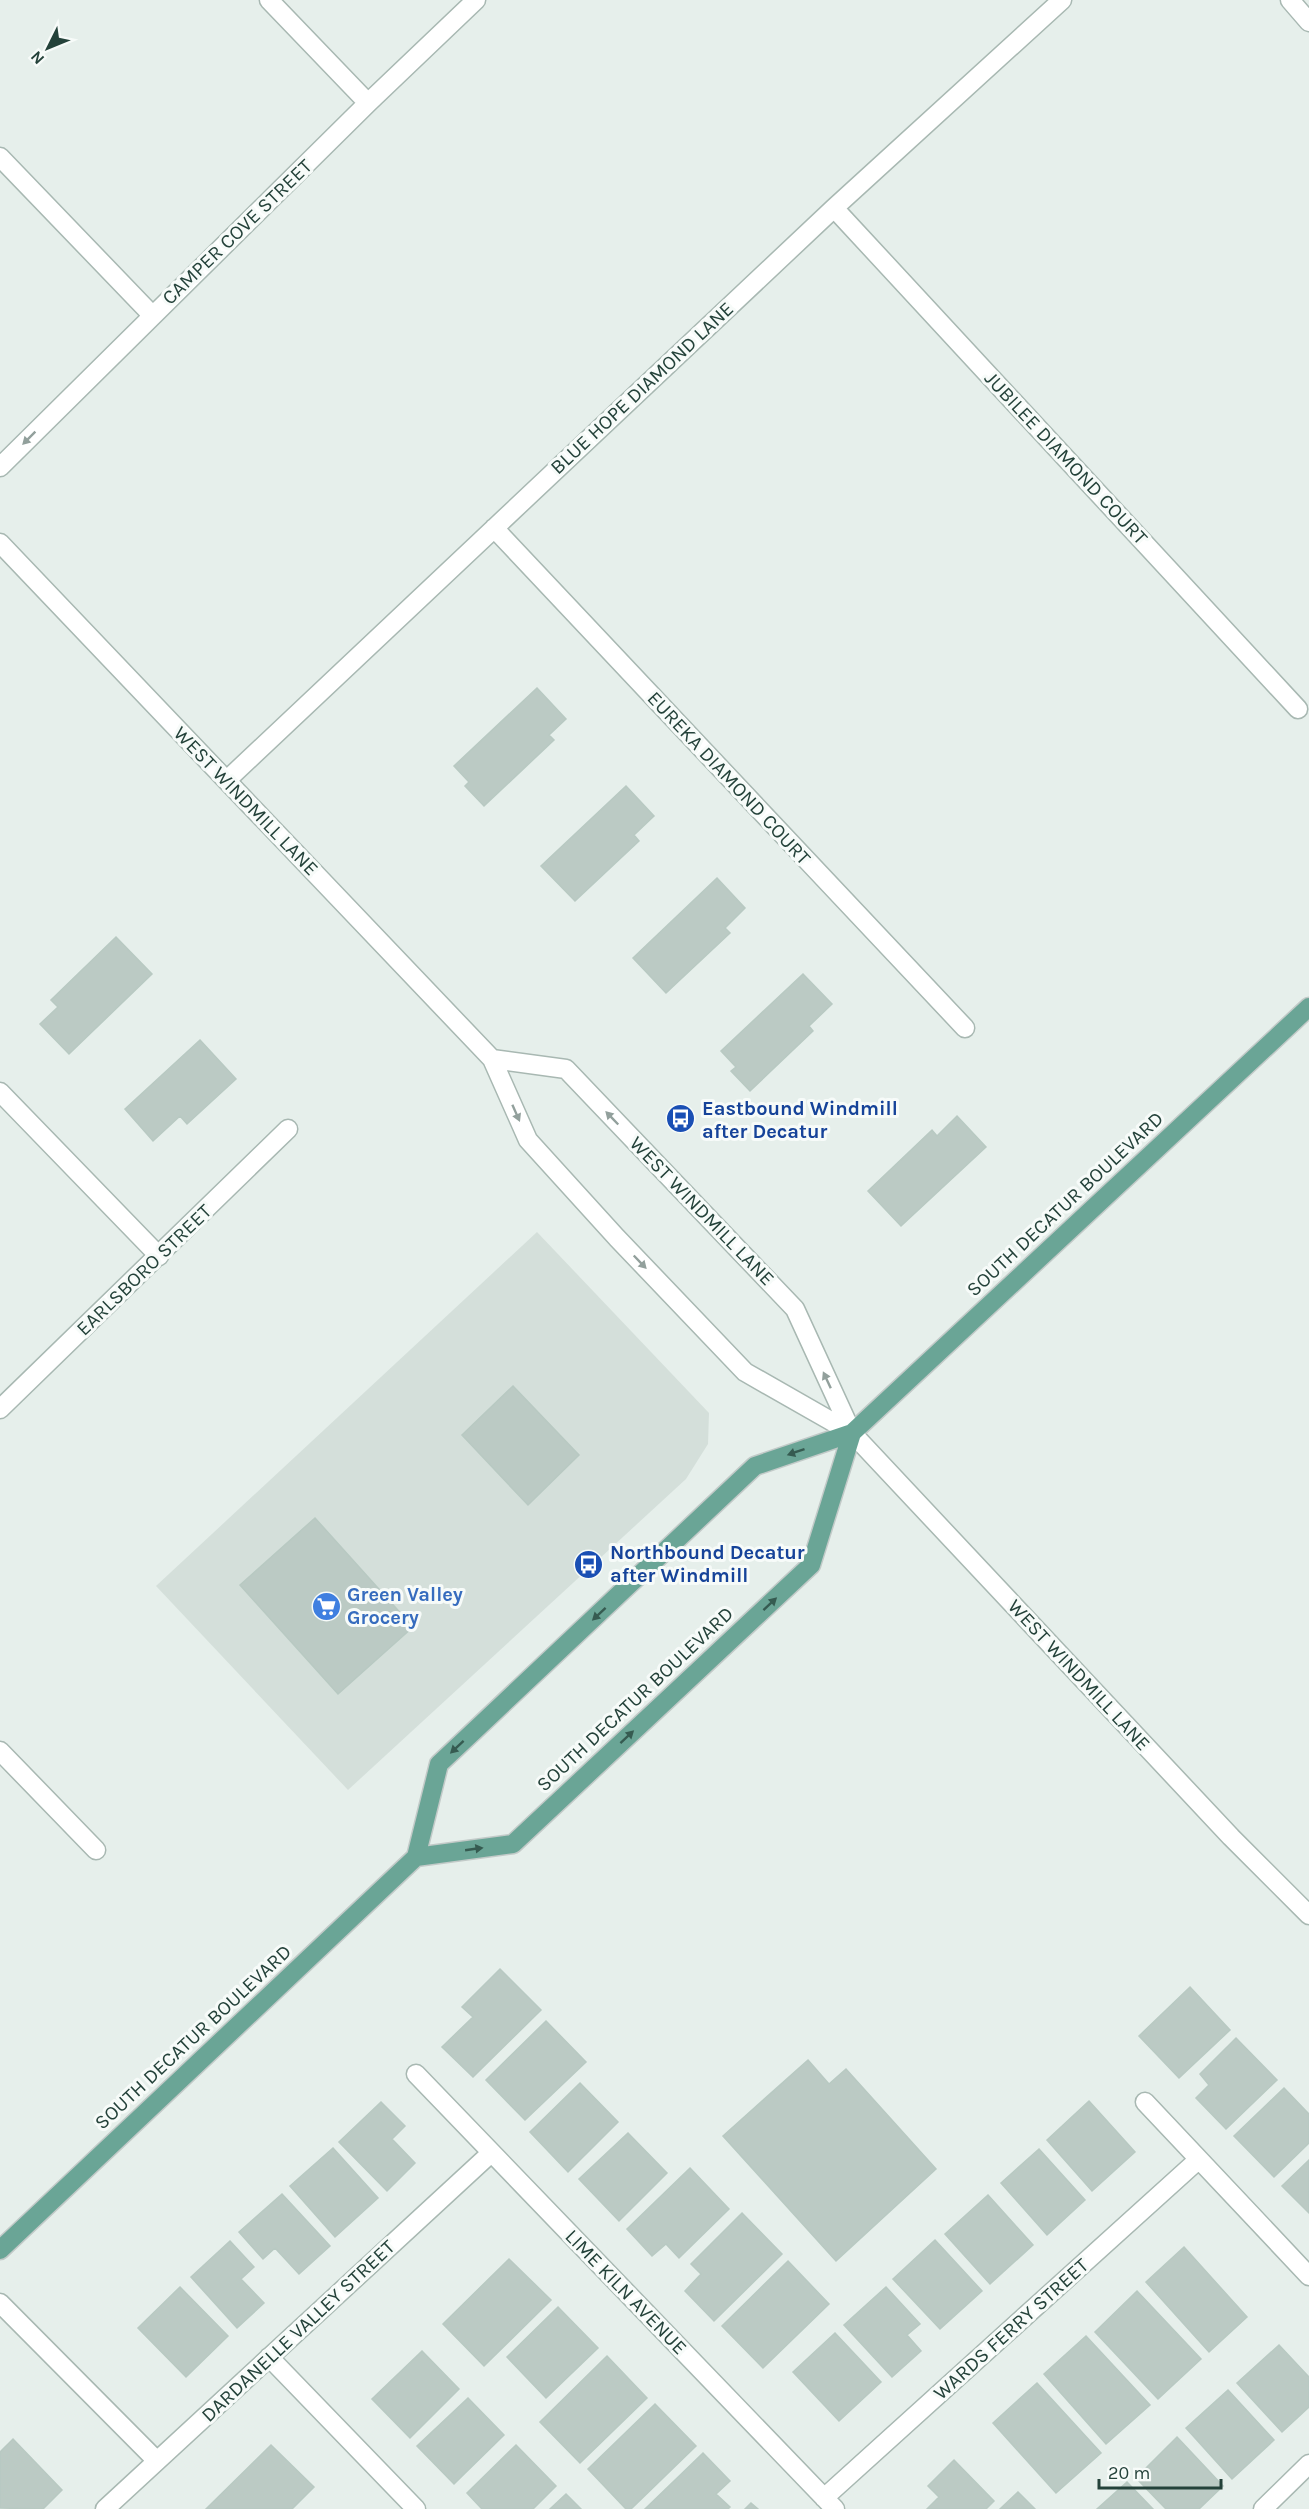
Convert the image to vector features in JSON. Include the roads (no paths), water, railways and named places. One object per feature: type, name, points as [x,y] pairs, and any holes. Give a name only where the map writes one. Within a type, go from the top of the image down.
[{"type":"main road","name":"SOUTH DECATUR BOULEVARD","points":[[0,2250],[417,1857],[439,1764],[755,1466],[852,1433],[1309,1007]]},
{"type":"main road","name":"SOUTH DECATUR BOULEVARD","points":[[417,1857],[513,1844],[811,1565],[852,1433]]},
{"type":"street","points":[[269,0],[368,103]]},
{"type":"street","name":"CAMPER COVE STREET","points":[[0,466],[368,103],[476,0]]},
{"type":"street","name":"BLUE HOPE DIAMOND LANE","points":[[226,780],[834,208],[1062,0]]},
{"type":"street","points":[[1290,0],[1309,22]]},
{"type":"street","points":[[0,157],[152,315]]},
{"type":"street","name":"JUBILEE DIAMOND COURT","points":[[834,208],[1298,709]]},
{"type":"street","name":"EUREKA DIAMOND COURT","points":[[494,528],[965,1028]]},
{"type":"street","name":"WEST WINDMILL LANE","points":[[0,543],[492,1059],[528,1140],[617,1238],[745,1372],[852,1433],[1231,1837],[1309,1915]]},
{"type":"street","name":"WEST WINDMILL LANE","points":[[492,1059],[566,1069],[795,1309],[852,1433]]},
{"type":"street","points":[[0,1092],[159,1256]]},
{"type":"street","name":"EARLSBORO STREET","points":[[0,1409],[288,1129]]},
{"type":"street","points":[[0,1751],[96,1850]]},
{"type":"street","name":"LIME KILN AVENUE","points":[[416,2074],[830,2503]]},
{"type":"street","points":[[1144,2102],[1309,2276]]},
{"type":"street","name":"DARDANELLE VALLEY STREET","points":[[105,2509],[491,2152]]},
{"type":"street","name":"WARDS FERRY STREET","points":[[830,2503],[1198,2160]]},
{"type":"street","points":[[0,2302],[157,2461]]},
{"type":"street","points":[[269,2357],[416,2509]]},
{"type":"street","points":[[1263,2509],[1309,2464]]},
{"type":"place","name":"Eastbound Windmill after Decatur","points":[[681,1119]]},
{"type":"place","name":"Northbound Decatur after Windmill","points":[[589,1564]]},
{"type":"place","name":"Green Valley Grocery","points":[[326,1606]]}]
